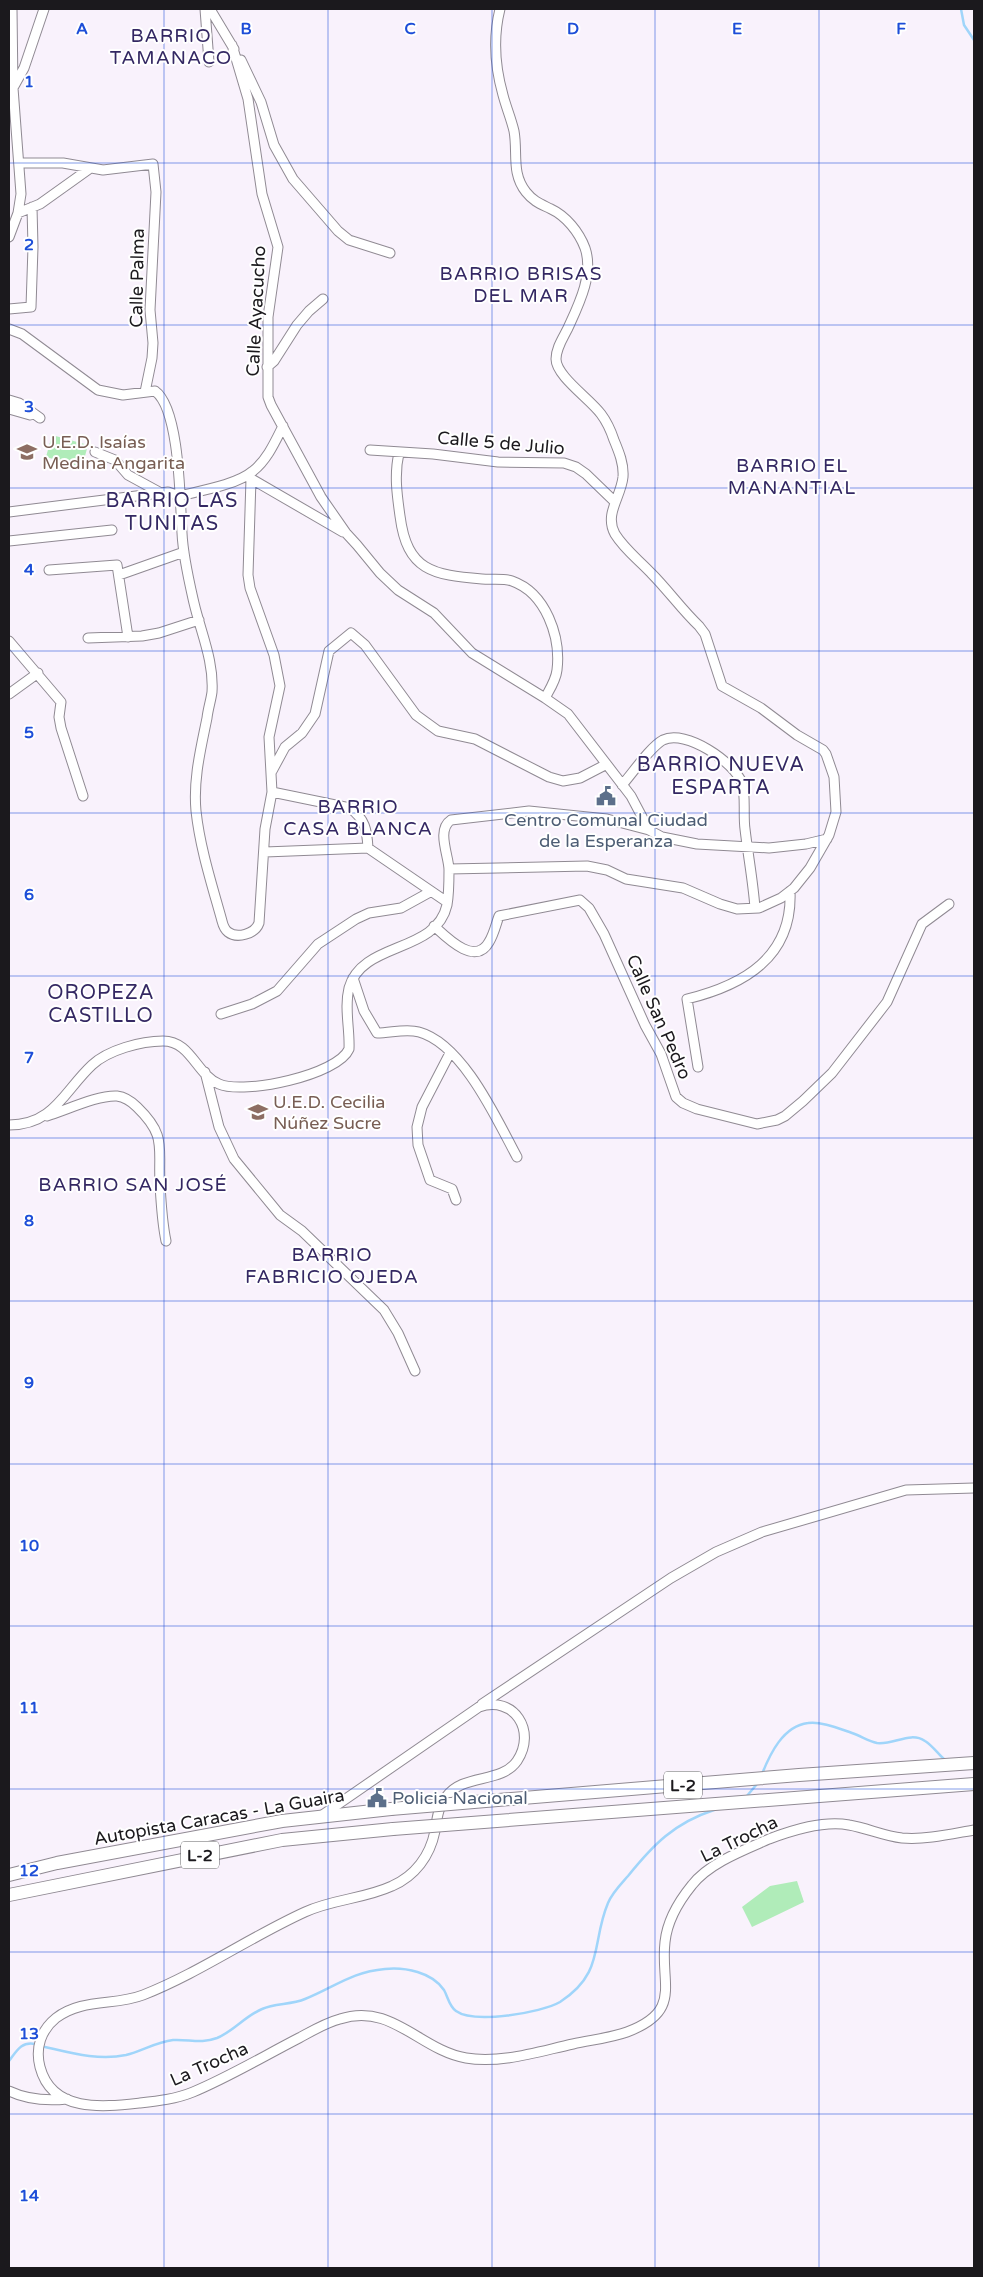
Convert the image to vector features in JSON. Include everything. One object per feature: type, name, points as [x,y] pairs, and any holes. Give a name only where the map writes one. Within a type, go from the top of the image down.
[{"type":"highway","name":"Autopista Caracas - La Guaira","points":[[9,1875],[67,1861],[321,1816],[391,1808],[799,1775],[974,1763]]},
{"type":"highway","name":"Autopista Caracas - La Guaira","points":[[9,1895],[282,1840],[393,1829],[974,1784]]},
{"type":"street","points":[[9,237],[18,213],[21,194],[13,88],[10,19],[12,9]]},
{"type":"street","points":[[13,88],[24,68],[44,9]]},
{"type":"street","points":[[205,9],[209,62]]},
{"type":"street","points":[[210,9],[255,88],[274,145],[293,179],[338,231],[349,240],[390,252]]},
{"type":"street","points":[[450,868],[587,866],[607,870],[626,879],[683,888],[720,904],[737,909],[755,908],[769,905],[790,891],[810,868],[827,839],[834,822],[836,794],[832,771],[826,754],[761,708],[722,686],[705,634],[700,626],[623,546],[616,535],[611,521],[615,502],[622,485],[624,470],[611,433],[600,413],[561,372],[556,361],[558,347],[579,303],[585,284],[588,268],[587,255],[584,246],[570,223],[551,209],[534,201],[521,185],[517,176],[514,132],[503,95],[497,64],[496,23],[500,9]]},
{"type":"street","name":"Calle Ayacucho","points":[[232,45],[248,99],[262,194],[278,247],[268,317],[268,397],[321,497],[346,533]]},
{"type":"street","points":[[20,163],[63,162],[89,168]]},
{"type":"street","name":"Calle Palma","points":[[89,168],[103,170],[153,164],[156,192],[150,310],[153,343],[146,392]]},
{"type":"street","points":[[18,213],[40,204],[89,168]]},
{"type":"street","points":[[9,309],[31,307],[34,247],[32,207]]},
{"type":"street","points":[[267,367],[274,362],[309,311],[323,299]]},
{"type":"street","points":[[9,329],[22,334],[98,390],[123,396],[155,391],[162,396],[169,414],[177,460],[184,552],[199,620],[209,651],[212,692],[197,768],[196,810],[225,930],[230,934],[251,934],[257,929],[259,924],[265,829],[272,792],[269,736],[280,686],[274,655],[250,588],[248,575],[248,477]]},
{"type":"street","points":[[9,400],[19,403],[40,418],[9,409]]},
{"type":"street","points":[[9,512],[168,492],[179,496],[248,477],[264,458],[283,426]]},
{"type":"street","name":"Calle 5 de Julio","points":[[370,450],[433,454],[498,462],[564,463],[576,467],[586,474],[615,502]]},
{"type":"street","points":[[95,452],[115,460],[128,475],[161,493]]},
{"type":"street","points":[[399,453],[395,467],[399,510],[404,541],[413,557],[425,567],[436,572],[462,577],[510,580],[522,586],[545,611],[554,635],[558,657],[555,679],[545,698]]},
{"type":"street","points":[[248,477],[346,533],[380,574],[398,590],[434,613],[472,653],[568,714],[605,765],[631,796],[649,830]]},
{"type":"street","points":[[9,541],[112,530]]},
{"type":"street","points":[[119,575],[184,552]]},
{"type":"street","points":[[48,570],[118,565],[128,637]]},
{"type":"street","points":[[88,638],[128,637],[159,633],[199,620]]},
{"type":"street","points":[[272,771],[285,747],[302,733],[315,714],[329,651],[352,633],[365,645],[416,715],[438,731],[475,739],[549,777],[563,781],[580,778],[605,765]]},
{"type":"street","points":[[9,641],[61,702],[59,717],[61,728],[83,796]]},
{"type":"street","points":[[9,694],[38,673]]},
{"type":"street","points":[[622,786],[663,740],[670,738],[695,742],[732,768],[741,781],[755,908]]},
{"type":"street","points":[[272,792],[350,808],[364,822],[367,830],[368,848]]},
{"type":"street","points":[[42,1117],[63,1100],[82,1075],[100,1058],[136,1046],[162,1041],[179,1044],[217,1083],[236,1088],[300,1077],[339,1061],[346,1055],[349,1049],[348,996],[353,978],[370,961],[420,939],[434,926],[446,909],[450,868],[444,834],[447,822],[455,818],[529,811],[607,819],[649,830],[662,838],[697,844],[792,846],[827,839]]},
{"type":"street","points":[[265,852],[368,848],[430,892],[448,902]]},
{"type":"street","points":[[698,1067],[688,999],[722,988],[761,966],[789,920],[791,909],[790,891]]},
{"type":"street","points":[[220,1014],[252,1004],[277,991],[318,944],[356,919],[369,914],[401,908],[430,892]]},
{"type":"street","name":"Calle San Pedro","points":[[434,926],[460,948],[468,952],[476,951],[484,948],[489,942],[499,916],[580,900],[589,908],[604,934],[645,1025],[661,1054],[680,1101],[697,1108],[757,1124],[777,1120],[785,1116],[832,1073],[887,1002],[922,924],[949,904]]},
{"type":"street","points":[[353,978],[364,1011],[377,1033],[418,1032],[437,1042],[450,1053],[479,1086],[517,1157]]},
{"type":"street","points":[[450,1053],[422,1107],[417,1134],[430,1180],[452,1189],[456,1200]]},
{"type":"street","points":[[205,1072],[219,1127],[234,1159],[280,1214],[302,1230],[384,1310],[398,1333],[415,1371]]},
{"type":"street","points":[[9,1125],[23,1124],[100,1099],[118,1096],[133,1103],[144,1114],[157,1134],[160,1145],[160,1196],[166,1241]]},
{"type":"street","points":[[471,1712],[671,1578],[716,1552],[762,1532],[906,1490],[974,1488]]},
{"type":"street","name":"La Trocha","points":[[321,1816],[396,1766],[471,1712],[486,1704],[505,1706],[511,1710],[522,1724],[524,1738],[520,1754],[510,1769],[462,1784],[446,1796],[438,1814],[430,1850],[410,1876],[382,1890],[303,1913],[140,1996],[81,2006],[60,2015],[46,2030],[38,2047],[38,2054],[46,2081],[54,2091],[67,2099],[90,2106],[106,2107],[178,2097],[202,2088],[328,2023],[357,2014],[391,2021],[446,2052],[478,2059],[529,2053],[618,2034],[649,2020],[663,2004],[667,1987],[664,1959],[667,1930],[677,1907],[692,1884],[712,1867],[773,1838],[827,1824],[847,1824],[891,1836],[914,1838],[974,1830]]},
{"type":"street","points":[[9,2090],[20,2095],[46,2100],[67,2099]]},
{"type":"green space","points":[[52,435],[88,445],[82,467],[46,457]]},
{"type":"green space","points":[[797,1881],[804,1902],[752,1927],[742,1907],[770,1886]]},
{"type":"waterway","points":[[961,9],[964,25],[974,40]]},
{"type":"waterway","points":[[762,1774],[773,1750],[785,1735],[791,1729],[808,1723],[830,1726],[877,1743],[914,1737],[919,1738],[931,1745],[945,1760]]},
{"type":"waterway","points":[[746,1797],[757,1784]]},
{"type":"waterway","points":[[45,2047],[85,2056],[116,2057],[173,2040],[211,2040],[223,2035],[262,2009],[300,2001],[362,1973],[385,1969],[409,1970],[433,1979],[444,1990],[454,2009],[465,2015],[477,2017],[508,2016],[551,2006],[560,2002],[574,1991],[584,1980],[594,1957],[608,1903],[646,1854],[676,1828],[687,1821],[714,1810]]},
{"type":"waterway","points":[[9,2061],[22,2046],[35,2044]]},
{"type":"place","name":"U.E.D. Isaías Medina Angarita","points":[[27,452]]},
{"type":"place","name":"Centro Comunal Ciudad de la Esperanza","points":[[606,796]]},
{"type":"place","name":"U.E.D. Cecilia Núñez Sucre","points":[[258,1112]]},
{"type":"place","name":"Policia Nacional","points":[[377,1798]]},
{"type":"district","name":"BARRIO TAMANACO","points":[[171,46]]},
{"type":"district","name":"BARRIO BRISAS DEL MAR","points":[[521,284]]},
{"type":"district","name":"BARRIO EL MANANTIAL","points":[[792,476]]},
{"type":"district","name":"BARRIO LAS TUNITAS","points":[[172,512]]},
{"type":"district","name":"BARRIO NUEVA ESPARTA","points":[[721,776]]},
{"type":"district","name":"BARRIO CASA BLANCA","points":[[358,817]]},
{"type":"district","name":"OROPEZA CASTILLO","points":[[101,1004]]},
{"type":"district","name":"BARRIO SAN JOSÉ","points":[[133,1184]]},
{"type":"district","name":"BARRIO FABRICIO OJEDA","points":[[332,1265]]}]
